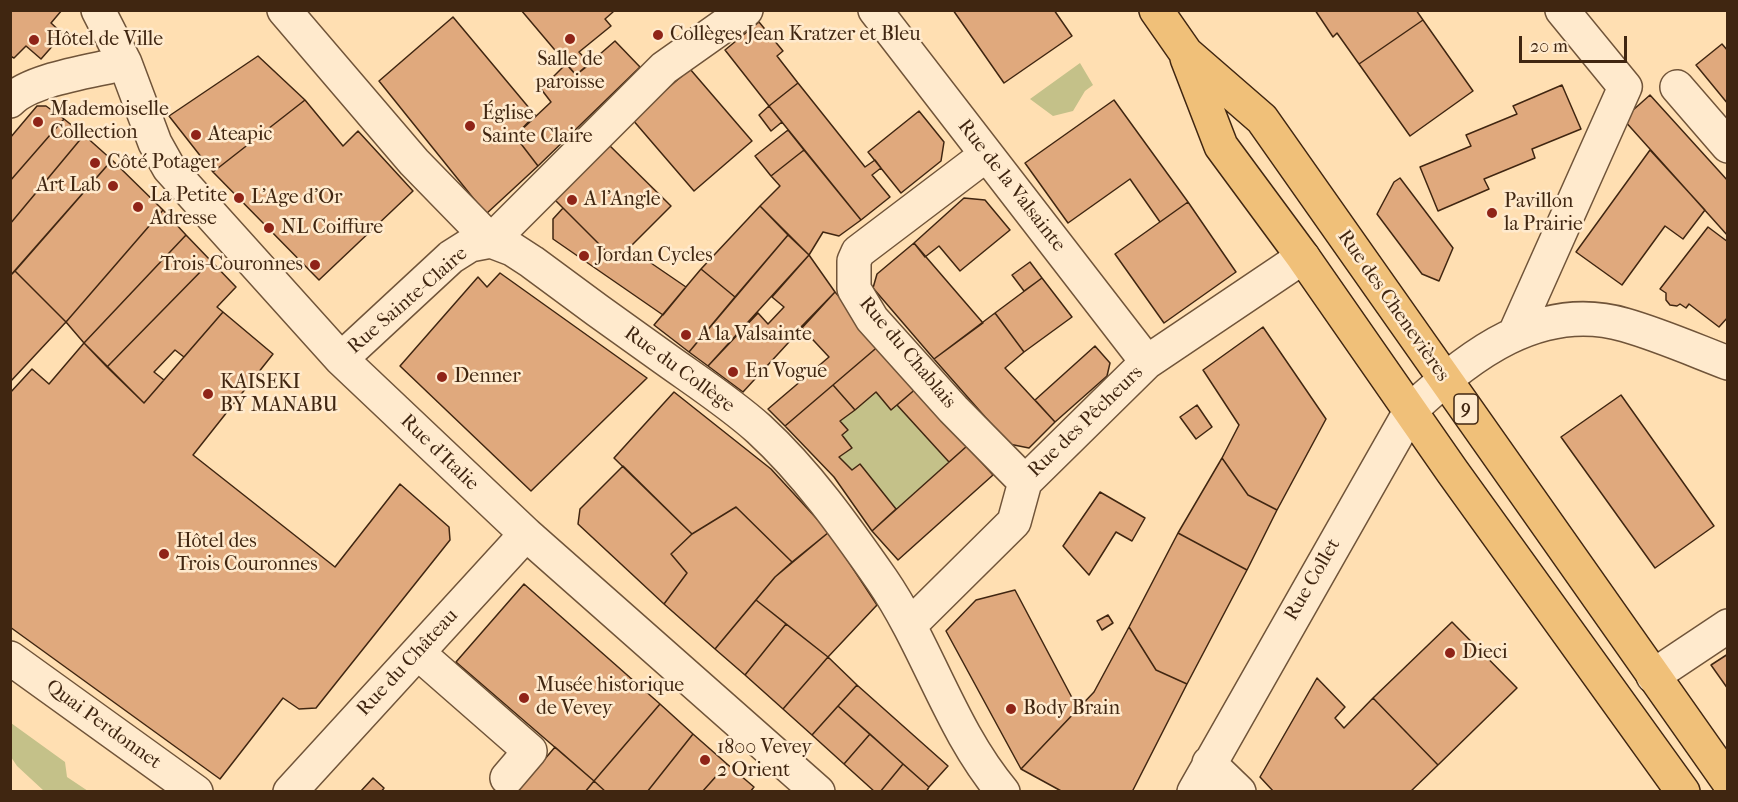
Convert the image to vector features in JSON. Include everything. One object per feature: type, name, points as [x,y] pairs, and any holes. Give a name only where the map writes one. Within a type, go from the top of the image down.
[{"type":"main road","name":"Rue des Chenevières","points":[[1156,10],[1186,53],[1262,119],[1728,781]]},
{"type":"main road","name":"Rue des Chenevières","points":[[1186,53],[1221,147],[1303,256],[1683,792]]},
{"type":"street","name":"Rue d'Italie","points":[[98,10],[125,63],[155,144],[169,168],[341,359],[526,534],[818,792]]},
{"type":"street","name":"Rue du Collège","points":[[284,10],[414,162],[490,241],[512,249],[532,262],[758,428],[818,493],[884,583],[910,625],[972,748],[1003,792]]},
{"type":"street","name":"Rue Sainte-Claire","points":[[341,359],[451,258],[470,245],[490,241],[664,68],[746,10]]},
{"type":"street","name":"Rue de la Valsainte","points":[[875,10],[1147,362]]},
{"type":"street","points":[[1516,332],[1625,87],[1562,10]]},
{"type":"street","points":[[13,94],[36,84],[125,63]]},
{"type":"street","points":[[1677,87],[1728,146]]},
{"type":"street","name":"Rue du Chablais","points":[[986,155],[858,252],[854,261],[854,289],[872,319],[953,409],[1025,482]]},
{"type":"street","name":"Rue des Pêcheurs","points":[[910,625],[1014,522],[1025,482],[1147,362],[1303,256]]},
{"type":"street","points":[[1516,332],[1570,320],[1623,324],[1728,363]]},
{"type":"street","name":"Rue Collet","points":[[1194,792],[1411,410],[1444,378],[1516,332]]},
{"type":"street","name":"Rue du Château","points":[[290,792],[526,534]]},
{"type":"street","points":[[1653,676],[1728,626]]},
{"type":"street","points":[[418,653],[530,751],[507,778]]},
{"type":"street","name":"Quai Perdonnet","points":[[10,658],[196,792]]},
{"type":"street","points":[[1209,763],[1239,792]]},
{"type":"shaded area","points":[[1080,63],[1093,85],[1085,91],[1073,111],[1053,116],[1030,99]]},
{"type":"shaded area","points":[[876,392],[891,410],[897,405],[949,462],[896,509],[860,464],[852,470],[839,457],[852,448],[842,435],[840,421]]},
{"type":"shaded area","points":[[11,723],[65,762],[67,777],[88,791],[44,791],[17,766],[11,757]]},
{"type":"building","name":"Hôtel de Ville","points":[[10,10],[62,10],[51,23],[63,34],[41,59],[26,46],[14,58],[10,56]]},
{"type":"building","name":"Salle de paroisse","points":[[521,10],[613,10],[613,12],[605,19],[611,26],[579,52],[590,64],[576,75]]},
{"type":"building","points":[[953,10],[1054,10],[1072,36],[1004,83]]},
{"type":"building","points":[[1315,10],[1416,10],[1423,20],[1359,64],[1337,33],[1333,37]]},
{"type":"building","name":"Église Sainte Claire","points":[[453,17],[535,115],[515,136],[538,166],[486,214],[379,81]]},
{"type":"building","points":[[1423,20],[1473,91],[1410,136],[1359,64]]},
{"type":"building","points":[[759,22],[783,51],[777,56],[798,83],[769,106],[725,50]]},
{"type":"building","points":[[615,41],[640,67],[538,166],[515,136],[551,102],[541,89],[566,64],[576,75]]},
{"type":"building","points":[[1722,44],[1728,51],[1728,104],[1696,65]]},
{"type":"building","points":[[258,56],[305,100],[213,172],[169,116]]},
{"type":"building","points":[[690,69],[752,141],[694,191],[632,119]]},
{"type":"building","points":[[798,83],[865,167],[875,160],[881,168],[872,175],[890,197],[861,220],[769,106]]},
{"type":"building","name":"Pavillon la Prairie","points":[[1562,85],[1581,129],[1532,149],[1535,158],[1484,179],[1489,189],[1438,211],[1420,167],[1471,146],[1466,135],[1517,114],[1513,106]]},
{"type":"building","points":[[1650,95],[1728,181],[1728,236],[1623,119]]},
{"type":"building","points":[[305,100],[343,146],[358,131],[413,191],[319,280],[213,172]]},
{"type":"building","points":[[1114,100],[1188,202],[1160,222],[1130,179],[1068,223],[1025,163]]},
{"type":"building","points":[[37,106],[46,106],[64,119],[10,181],[10,138]]},
{"type":"building","points":[[769,106],[782,122],[771,131],[759,115]]},
{"type":"building","points":[[919,111],[944,142],[941,161],[901,193],[868,152]]},
{"type":"building","points":[[64,119],[84,135],[10,224],[10,181]]},
{"type":"building","points":[[788,130],[804,150],[771,176],[755,156]]},
{"type":"building","points":[[84,135],[112,160],[10,276],[10,224]]},
{"type":"building","points":[[607,143],[671,206],[616,261],[553,198]]},
{"type":"building","points":[[804,150],[861,220],[839,236],[823,232],[809,255],[760,206],[780,186],[771,176]]},
{"type":"building","points":[[1650,150],[1705,210],[1683,239],[1665,226],[1622,285],[1576,252]]},
{"type":"building","points":[[112,160],[163,210],[66,322],[15,271]]},
{"type":"building","points":[[1400,178],[1453,248],[1439,281],[1422,274],[1377,214],[1394,182]]},
{"type":"building","points":[[964,198],[985,200],[1010,230],[960,271],[939,246],[925,257],[914,243]]},
{"type":"building","points":[[1188,202],[1236,272],[1164,323],[1115,254]]},
{"type":"building","points":[[760,206],[788,235],[735,297],[701,269]]},
{"type":"building","points":[[563,208],[616,261],[629,248],[686,287],[663,315],[553,239],[553,219]]},
{"type":"building","points":[[163,210],[186,235],[84,343],[66,322]]},
{"type":"building","points":[[1708,227],[1728,242],[1728,317],[1719,327],[1689,304],[1686,308],[1680,304],[1670,305],[1666,300],[1666,293],[1660,289]]},
{"type":"building","points":[[186,235],[211,261],[107,367],[84,343]]},
{"type":"building","points":[[788,235],[809,255],[708,366],[689,352]]},
{"type":"building","points":[[914,243],[983,323],[934,359],[873,288],[877,274]]},
{"type":"building","points":[[809,255],[835,292],[743,392],[708,366],[758,313],[768,324],[784,307],[772,297]]},
{"type":"building","points":[[211,261],[236,287],[217,307],[223,312],[184,357],[175,350],[154,372],[164,380],[144,403],[107,367]]},
{"type":"building","points":[[1030,262],[1042,278],[1024,291],[1012,275]]},
{"type":"building","points":[[701,269],[735,297],[689,352],[654,325]]},
{"type":"building","points":[[15,271],[66,322],[10,382],[10,276]]},
{"type":"building","points":[[500,273],[647,378],[531,491],[400,366],[478,277],[487,287]]},
{"type":"building","points":[[1042,278],[1072,317],[1024,352],[995,313]]},
{"type":"building","points":[[835,292],[881,344],[785,426],[768,409],[829,357],[801,327]]},
{"type":"building","name":"Hôtel des Trois Couronnes","points":[[223,312],[273,354],[193,455],[335,567],[400,484],[449,527],[450,540],[316,708],[299,709],[283,698],[220,779],[10,627],[10,393],[32,369],[49,384],[84,343],[144,403]]},
{"type":"building","points":[[995,313],[1024,352],[1005,368],[1055,422],[1029,448],[1009,444],[934,359]]},
{"type":"building","points":[[1263,327],[1326,419],[1277,510],[1248,495],[1222,458],[1239,425],[1203,370]]},
{"type":"building","points":[[881,344],[918,387],[891,410],[876,392],[855,410],[833,385]]},
{"type":"building","points":[[1095,346],[1110,363],[1107,376],[1055,422],[1035,400]]},
{"type":"building","points":[[833,385],[855,410],[840,421],[848,430],[842,435],[852,448],[839,457],[852,470],[860,464],[896,509],[872,531],[834,477],[785,426]]},
{"type":"building","points":[[918,387],[967,446],[949,462],[897,405]]},
{"type":"building","points":[[674,392],[771,469],[829,532],[792,562],[736,507],[692,534],[614,458]]},
{"type":"building","points":[[1621,395],[1714,526],[1655,568],[1561,437]]},
{"type":"building","points":[[1197,405],[1212,427],[1196,439],[1180,417]]},
{"type":"building","points":[[967,446],[993,475],[898,560],[872,531]]},
{"type":"building","points":[[1222,458],[1248,495],[1277,510],[1247,570],[1178,533]]},
{"type":"building","points":[[623,466],[692,534],[671,554],[687,573],[664,604],[578,524],[580,509]]},
{"type":"building","points":[[1100,492],[1145,518],[1132,541],[1116,532],[1089,575],[1063,546]]},
{"type":"building","points":[[736,507],[792,562],[775,577],[715,649],[664,604],[687,573],[671,554],[692,534]]},
{"type":"building","points":[[829,532],[877,605],[828,657],[756,600],[775,577]]},
{"type":"building","points":[[1178,533],[1247,570],[1187,684],[1156,670],[1129,627]]},
{"type":"building","points":[[524,584],[660,704],[594,781],[456,662]]},
{"type":"building","points":[[1015,590],[1078,709],[1021,769],[946,631],[976,600]]},
{"type":"building","points":[[756,600],[786,624],[745,675],[715,649]]},
{"type":"building","points":[[1108,615],[1113,623],[1102,630],[1097,621]]},
{"type":"building","points":[[1452,622],[1517,688],[1438,765],[1373,698]]},
{"type":"building","points":[[786,624],[828,657],[783,709],[745,675]]},
{"type":"building","points":[[1129,627],[1156,670],[1187,684],[1132,792],[1063,792],[1021,769],[1094,692]]},
{"type":"building","points":[[1728,654],[1728,689],[1711,665]]},
{"type":"building","points":[[828,657],[857,685],[812,735],[783,709]]},
{"type":"building","points":[[1317,678],[1345,707],[1335,718],[1344,728],[1373,698],[1438,765],[1410,792],[1274,792],[1260,777]]},
{"type":"building","points":[[857,685],[948,766],[929,787],[838,706]]},
{"type":"building","points":[[660,704],[693,734],[647,792],[606,792],[594,781]]},
{"type":"building","points":[[838,706],[870,734],[844,764],[812,735]]},
{"type":"building","points":[[693,734],[727,764],[702,792],[647,792]]},
{"type":"building","points":[[870,734],[903,764],[880,792],[875,792],[844,764]]},
{"type":"building","points":[[555,747],[594,781],[585,792],[517,792]]},
{"type":"building","points":[[727,764],[754,787],[750,792],[702,792]]},
{"type":"building","points":[[903,764],[929,787],[926,792],[880,792]]},
{"type":"building","points":[[373,778],[384,788],[381,792],[360,792]]},
{"type":"building","points":[[594,781],[606,792],[585,792]]},
{"type":"place","name":"Collèges Jean Kratzer et Bleu","points":[[658,35]]},
{"type":"place","name":"Salle de paroisse","points":[[570,39]]},
{"type":"place","name":"Hôtel de Ville","points":[[34,40]]},
{"type":"place","name":"Mademoiselle Collection","points":[[38,122]]},
{"type":"place","name":"Église Sainte Claire","points":[[470,126]]},
{"type":"place","name":"Ateapic","points":[[196,135]]},
{"type":"place","name":"Côté Potager","points":[[95,163]]},
{"type":"place","name":"Art Lab","points":[[113,186]]},
{"type":"place","name":"L'Age d'Or","points":[[239,198]]},
{"type":"place","name":"A l'Angle","points":[[572,200]]},
{"type":"place","name":"La Petite Adresse","points":[[138,207]]},
{"type":"place","name":"Pavillon la Prairie","points":[[1492,213]]},
{"type":"place","name":"NL Coiffure","points":[[269,228]]},
{"type":"place","name":"Jordan Cycles","points":[[584,256]]},
{"type":"place","name":"Trois-Couronnes","points":[[315,265]]},
{"type":"place","name":"A la Valsainte","points":[[686,335]]},
{"type":"place","name":"En Vogue","points":[[733,372]]},
{"type":"place","name":"Denner","points":[[442,377]]},
{"type":"place","name":"KAISEKI BY MANABU","points":[[208,394]]},
{"type":"place","name":"Hôtel des Trois Couronnes","points":[[164,554]]},
{"type":"place","name":"Dieci","points":[[1450,653]]},
{"type":"place","name":"Musée historique de Vevey","points":[[524,698]]},
{"type":"place","name":"Body Brain","points":[[1011,709]]},
{"type":"place","name":"1800 Vevey 2 Orient","points":[[705,760]]}]
